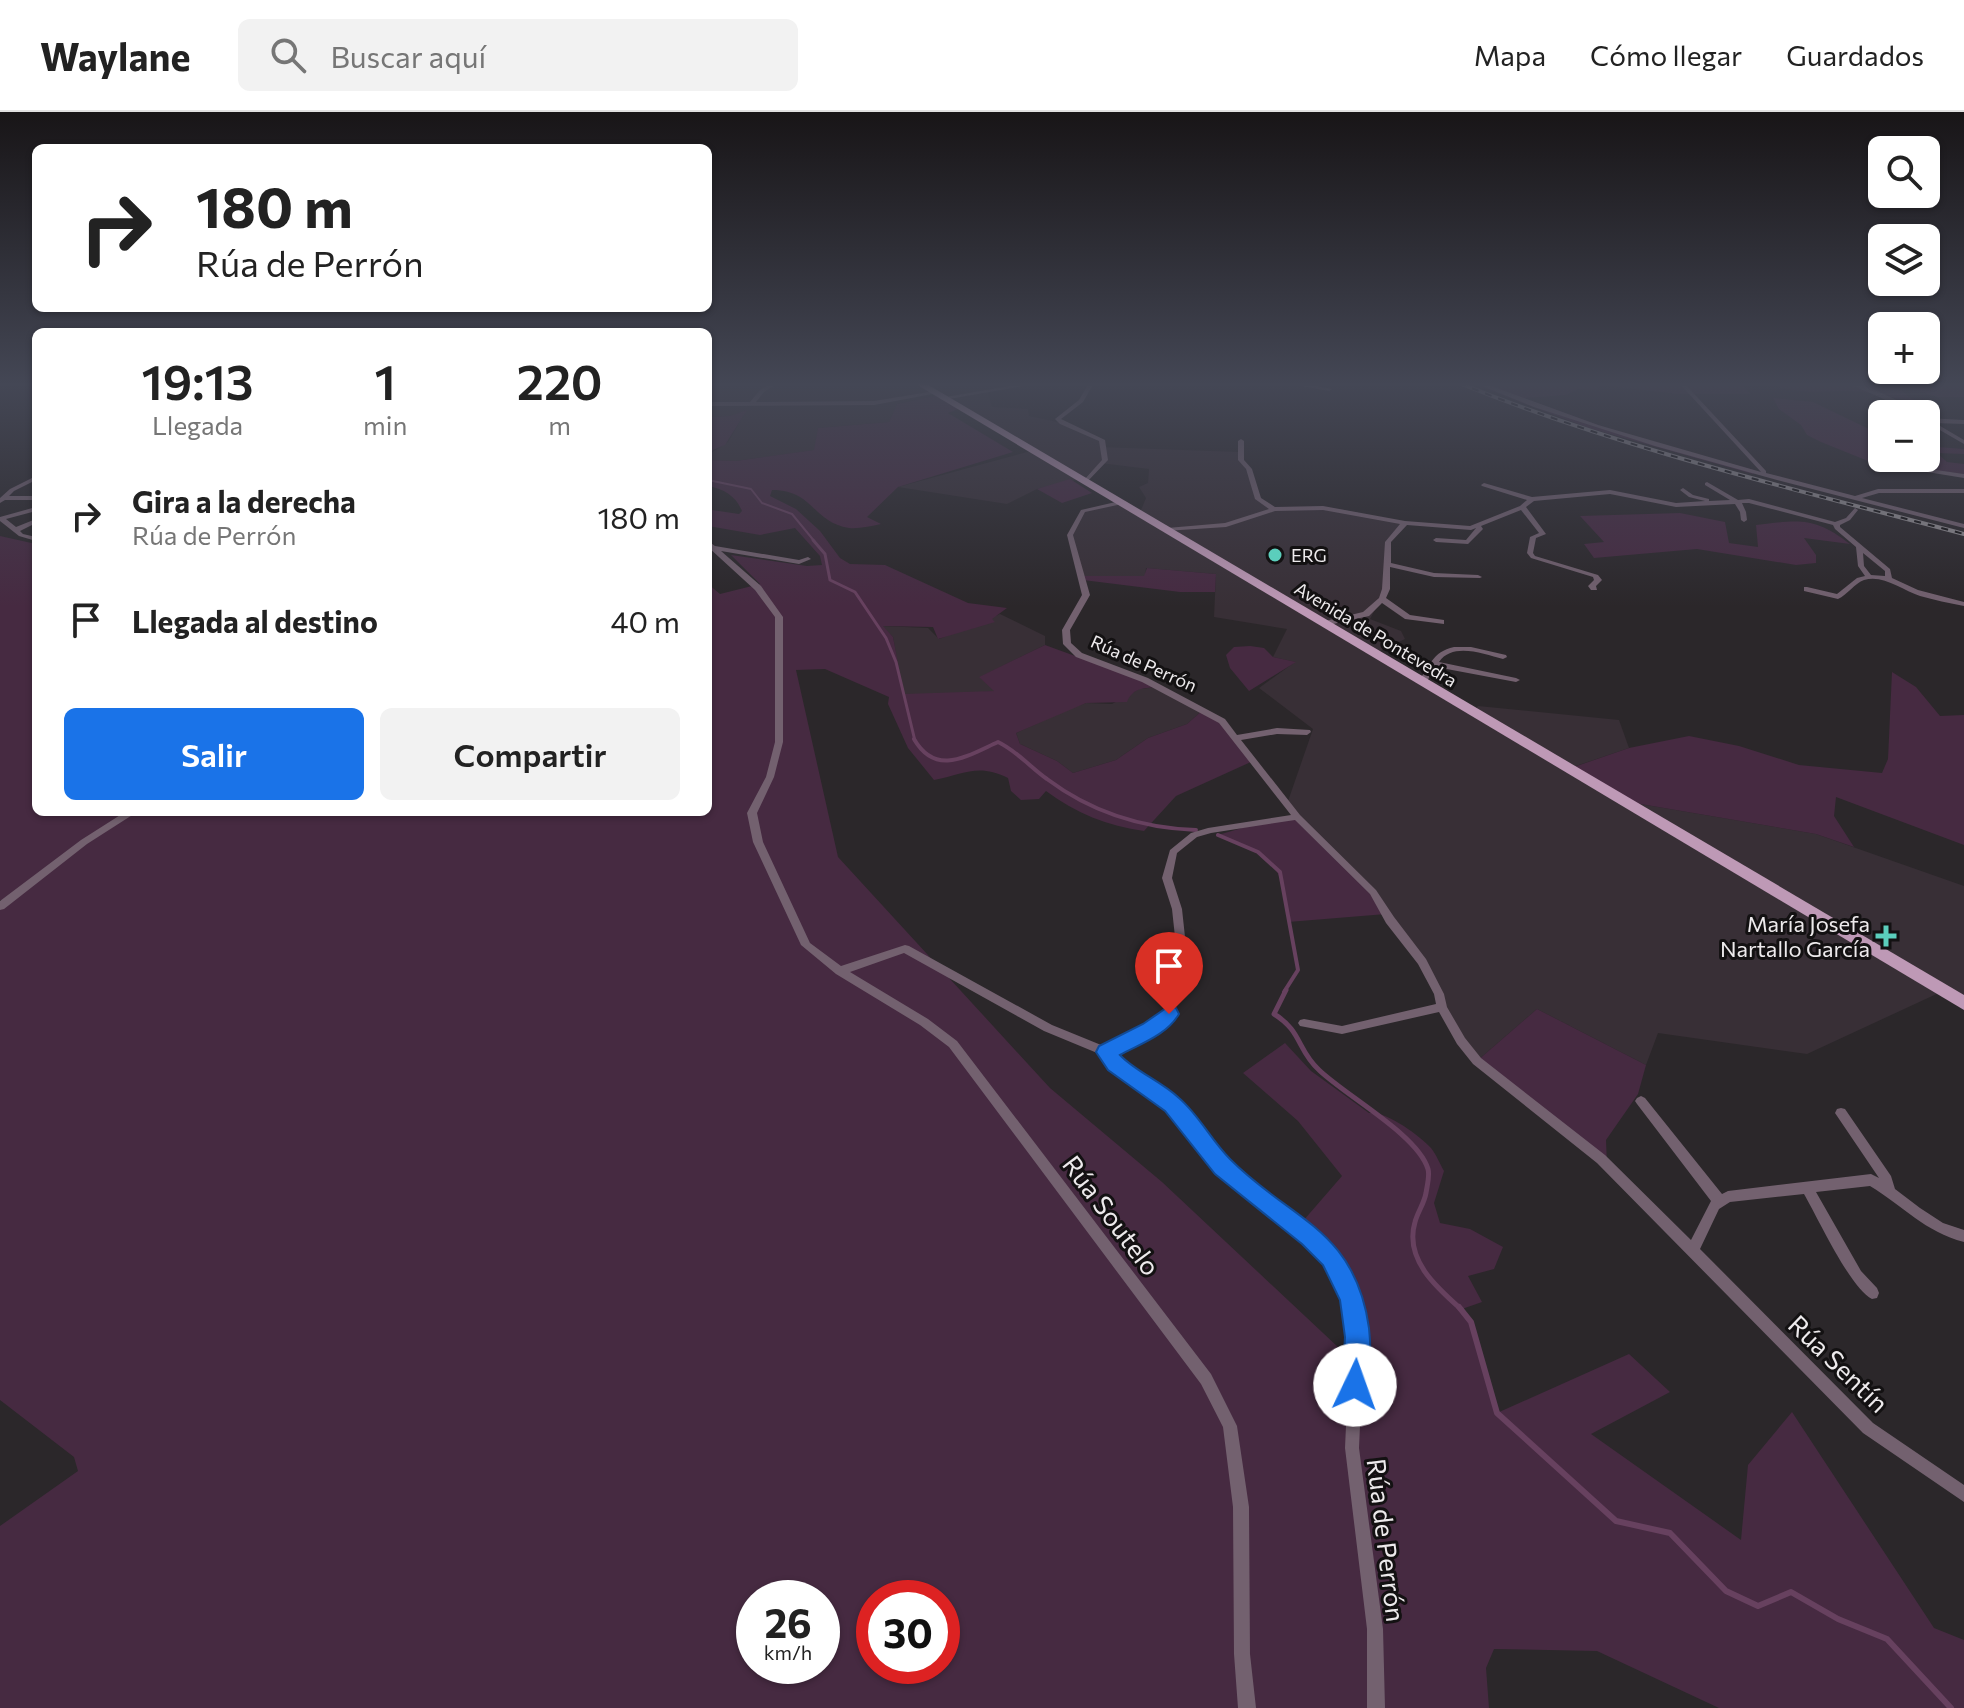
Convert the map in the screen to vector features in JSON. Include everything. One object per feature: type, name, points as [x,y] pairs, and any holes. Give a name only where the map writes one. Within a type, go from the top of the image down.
[{"type":"main road","name":"Avenida de Pontevedra","points":[[1043,457],[1964,1003]]},
{"type":"street","points":[[1085,482],[1105,457]]},
{"type":"street","points":[[1241,457],[1249,469],[1258,499],[1274,509]]},
{"type":"street","points":[[1704,457],[1964,526]]},
{"type":"street","points":[[1750,457],[1764,472]]},
{"type":"street","points":[[1936,472],[1964,476]]},
{"type":"street","points":[[2,500],[32,481]]},
{"type":"street","points":[[1707,484],[1736,501],[1744,512],[1744,520]]},
{"type":"street","points":[[1484,485],[1532,499],[1610,492],[1676,505],[1736,501],[1770,506],[1836,524],[1888,570],[1889,579]]},
{"type":"street","points":[[1683,490],[1710,502]]},
{"type":"street","points":[[1857,498],[1878,491],[1964,491]]},
{"type":"street","points":[[2,500],[32,498]]},
{"type":"street","points":[[1770,506],[1780,498]]},
{"type":"street","points":[[1167,530],[1226,525],[1274,509],[1340,509],[1439,527],[1477,525],[1522,507],[1532,499]]},
{"type":"street","name":"Rúa de Perrón","points":[[1120,503],[1083,511],[1070,535],[1086,595],[1066,630],[1067,644],[1079,655],[1182,697],[1222,721],[1297,817],[1373,892],[1422,962],[1461,1041],[1477,1061],[1512,1091]]},
{"type":"street","points":[[1522,507],[1543,534],[1533,537],[1530,553],[1533,557],[1596,576],[1598,580],[1592,586],[1594,588]]},
{"type":"street","points":[[1,519],[32,510]]},
{"type":"street","points":[[1836,524],[1848,519],[1855,510]]},
{"type":"street","points":[[1,519],[18,529],[21,535],[32,538]]},
{"type":"street","points":[[18,529],[32,522]]},
{"type":"street","points":[[1324,624],[1366,614],[1382,599],[1388,542],[1405,523]]},
{"type":"street","points":[[1436,540],[1468,542],[1480,529],[1477,525]]},
{"type":"street","points":[[712,545],[799,562],[808,559]]},
{"type":"street","name":"Rúa Soutelo","points":[[712,546],[758,588],[779,617],[779,742],[770,777],[752,813],[758,842],[806,945],[840,971],[924,1022],[953,1044],[1206,1379],[1230,1426],[1241,1507],[1242,1654],[1247,1708]]},
{"type":"street","points":[[1859,546],[1861,566],[1869,577]]},
{"type":"street","points":[[1387,564],[1434,575],[1478,577]]},
{"type":"street","points":[[1807,589],[1838,597],[1851,582],[1869,577],[1889,579],[1904,588],[1964,604]]},
{"type":"street","points":[[1382,599],[1408,617],[1441,622]]},
{"type":"street","points":[[1422,682],[1447,651],[1468,649],[1503,657]]},
{"type":"street","points":[[1435,664],[1516,680]]},
{"type":"street","points":[[1235,738],[1277,731],[1307,732]]},
{"type":"street","points":[[0,906],[84,842],[126,816]]},
{"type":"street","points":[[1106,1052],[1150,1030],[1169,1014],[1178,967],[1174,957],[1180,937],[1177,909],[1167,878],[1173,852],[1194,835],[1211,830],[1297,817]]},
{"type":"street","name":"Rúa de Perrón","points":[[840,971],[905,949],[1048,1028],[1106,1052],[1115,1064],[1172,1104],[1223,1167],[1332,1257],[1352,1298],[1357,1337],[1352,1448],[1375,1629],[1376,1708]]},
{"type":"street","points":[[1304,1023],[1342,1030],[1442,1007]]},
{"type":"street","name":"Rúa Sentín","points":[[1512,1091],[1601,1159],[1868,1428],[1964,1494]]},
{"type":"street","points":[[1641,1101],[1720,1202]]},
{"type":"street","points":[[1841,1113],[1887,1180],[1889,1189]]},
{"type":"street","points":[[1692,1251],[1715,1205],[1728,1197],[1871,1180],[1889,1189],[1923,1217],[1964,1236]]},
{"type":"street","points":[[1807,1187],[1856,1275],[1872,1293]]},
{"type":"shaded area","points":[[712,457],[761,457],[712,460]]},
{"type":"shaded area","points":[[995,457],[898,487],[867,517],[881,524],[857,528],[837,525],[797,495],[772,490],[770,496],[796,509],[820,531],[840,558],[850,564],[885,565],[968,603],[1007,608],[992,619],[995,622],[938,639],[933,627],[883,626],[893,637],[904,694],[994,691],[979,677],[1045,645],[1160,687],[1136,691],[1127,702],[1086,703],[1016,733],[1020,744],[1057,761],[1073,773],[1116,760],[1148,738],[1187,724],[1203,710],[1222,721],[1253,761],[1176,796],[1144,831],[1131,829],[1080,812],[1046,791],[1039,799],[1021,800],[1011,791],[1008,778],[988,771],[971,771],[934,780],[908,748],[888,704],[889,697],[825,669],[796,670],[838,857],[1050,1088],[1162,1182],[1355,1363],[1357,1337],[1332,1257],[1303,1221],[1342,1176],[1298,1121],[1243,1073],[1285,1043],[1311,1071],[1369,1113],[1393,1120],[1431,1148],[1444,1171],[1434,1203],[1440,1223],[1470,1229],[1503,1247],[1494,1269],[1468,1276],[1482,1302],[1462,1309],[1471,1322],[1497,1413],[1629,1354],[1670,1392],[1591,1434],[1741,1540],[1748,1465],[1792,1412],[1934,1628],[1964,1640],[1964,1708],[1719,1708],[1597,1651],[1494,1649],[1486,1668],[1489,1708],[0,1708],[0,1526],[78,1471],[74,1457],[0,1400],[0,906],[6,900],[0,900],[0,536],[32,543],[32,816],[712,816],[712,587],[720,594],[760,584],[731,555],[807,566],[822,565],[820,556],[795,528],[760,535],[712,527],[712,510],[739,514],[742,511],[729,494],[712,487],[712,460]]},
{"type":"shaded area","points":[[1007,457],[1241,457],[1257,499],[1274,509],[1340,509],[1405,523],[1388,542],[1386,589],[1370,619],[1401,631],[1405,639],[1376,653],[1474,712],[1478,706],[1619,720],[1629,748],[1570,768],[1623,801],[1816,834],[1964,886],[1964,1003],[1943,991],[1807,1054],[1658,1033],[1646,1065],[1537,1009],[1477,1061],[1422,962],[1287,804],[1313,729],[1259,688],[1295,662],[1273,657],[1287,629],[1214,617],[1216,574],[1146,568],[1145,576],[1082,576],[1070,535],[1083,511],[1120,503],[1135,512],[1141,510],[1146,498],[1139,487],[1148,483],[1149,469],[1100,463],[1085,478],[1037,489],[1007,504],[898,487]]},
{"type":"shaded area","points":[[1694,457],[1708,457],[1754,470],[1753,474]]},
{"type":"shaded area","points":[[1940,457],[1947,462],[1964,464],[1964,474],[1940,471]]},
{"type":"shaded area","points":[[1070,479],[1092,493],[1062,503],[1037,489]]},
{"type":"shaded area","points":[[1680,513],[1725,522],[1729,543],[1758,547],[1756,525],[1795,521],[1816,524],[1850,544],[1804,538],[1816,555],[1816,563],[1796,565],[1697,549],[1594,558],[1584,544],[1604,542],[1580,516]]},
{"type":"shaded area","points":[[1147,568],[1216,574],[1215,592],[1180,592],[1083,580],[1082,576],[1144,576]]},
{"type":"shaded area","points":[[1000,614],[1045,636],[1045,645],[980,677],[996,691],[904,698],[893,637],[882,626],[928,628],[939,639]]},
{"type":"shaded area","points":[[1234,647],[1264,648],[1273,657],[1296,662],[1249,691],[1230,668],[1226,655]]},
{"type":"shaded area","points":[[1892,672],[1916,687],[1940,716],[1964,715],[1964,845],[1836,797],[1834,816],[1854,847],[1816,834],[1623,801],[1568,769],[1629,748],[1689,736],[1739,746],[1799,765],[1882,773],[1888,759]]},
{"type":"shaded area","points":[[1160,687],[1203,710],[1187,724],[1148,738],[1116,760],[1073,773],[1057,761],[1020,744],[1016,733],[1086,703],[1112,704],[1139,689]]},
{"type":"shaded area","points":[[1297,817],[1373,892],[1386,914],[1288,922],[1283,886],[1272,864],[1252,849],[1218,835],[1259,823]]},
{"type":"shaded area","points":[[1537,1009],[1646,1065],[1638,1094],[1606,1140],[1607,1165],[1477,1061]]},
{"type":"waterway","points":[[712,481],[751,489],[762,503],[792,514],[815,542]]},
{"type":"waterway","points":[[813,540],[825,554],[830,580],[855,592],[886,638],[896,662],[915,740]]},
{"type":"waterway","points":[[915,740],[923,751],[942,760],[964,757],[998,742],[1081,801],[1136,822],[1196,830]]},
{"type":"waterway","points":[[1218,835],[1258,852],[1280,872],[1298,970],[1284,992]]},
{"type":"waterway","points":[[1286,990],[1274,1014],[1290,1027],[1312,1063],[1396,1130],[1422,1156],[1429,1178],[1415,1222],[1414,1248],[1424,1271],[1459,1307]]},
{"type":"waterway","points":[[1459,1307],[1471,1322],[1497,1413],[1616,1521],[1670,1533],[1726,1591],[1758,1606],[1791,1592],[1838,1619],[1887,1639],[1951,1708]]},
{"type":"railway","points":[[1679,457],[1964,534]]},
{"type":"place","name":"ERG","points":[[1275,555]]},
{"type":"place","name":"María Josefa Nartallo García","points":[[1886,936]]},
{"type":"route","points":[[1169,1014],[1150,1030],[1106,1052],[1115,1064],[1172,1104],[1223,1167],[1332,1257],[1352,1298],[1357,1337],[1355,1385]]}]
